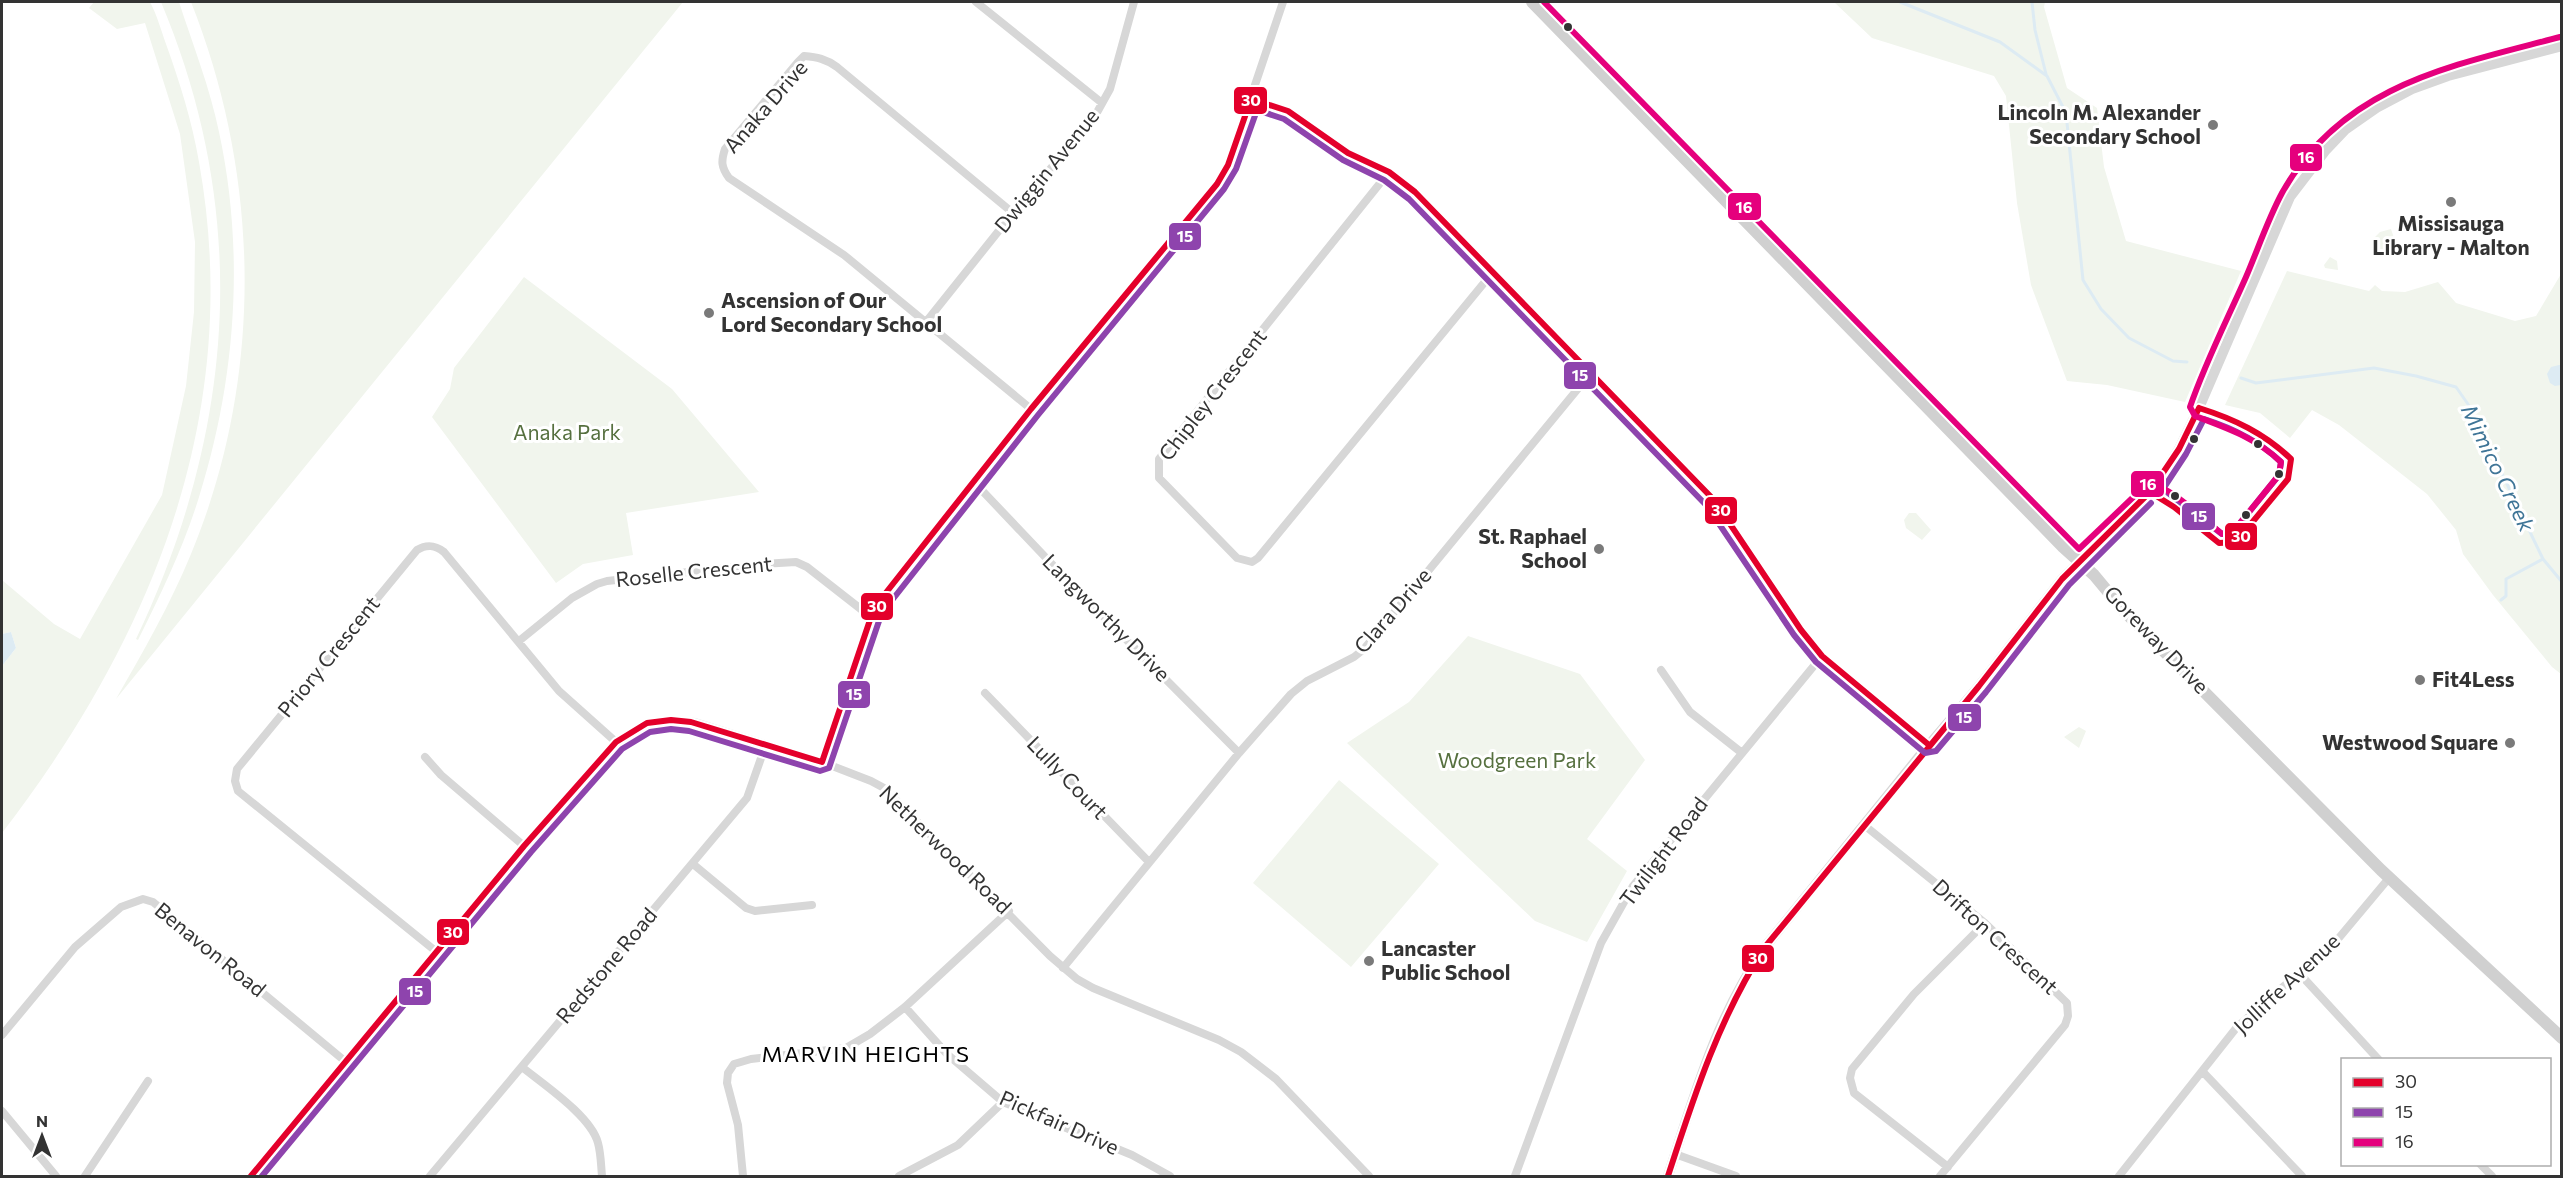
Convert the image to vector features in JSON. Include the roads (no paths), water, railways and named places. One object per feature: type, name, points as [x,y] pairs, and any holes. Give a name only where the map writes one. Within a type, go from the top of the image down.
[{"type":"main road","name":"Goreway Drive","points":[[1533,2],[2094,575],[2124,611],[2389,878],[2562,1038]]},
{"type":"street","points":[[976,2],[1102,103]]},
{"type":"street","name":"Dwiggin Avenue","points":[[926,322],[1013,213],[1095,116],[1110,88],[1134,2]]},
{"type":"street","points":[[822,762],[871,617],[881,598],[1031,409],[1217,184],[1228,165],[1283,2]]},
{"type":"street","points":[[1668,1176],[1716,1037],[1742,980],[1765,947],[1979,686],[2034,614],[2079,562],[2151,492],[2179,449],[2202,401],[2290,197],[2326,150],[2345,130],[2378,106],[2412,89],[2448,76],[2562,46]]},
{"type":"street","name":"Anaka Drive","points":[[1013,213],[837,67],[827,60],[814,57],[804,57],[798,62],[725,149],[722,168],[729,178],[844,255],[1031,409]]},
{"type":"street","points":[[1251,99],[1288,111],[1348,153],[1389,172],[1415,192],[1714,500],[1801,630],[1822,656],[1929,745]]},
{"type":"street","name":"Chipley Crescent","points":[[1389,172],[1159,459],[1158,478],[1237,558],[1252,562],[1258,558],[1493,272]]},
{"type":"street","name":"Clara Drive","points":[[1063,968],[1239,753],[1291,694],[1307,681],[1354,657],[1364,649],[1590,374]]},
{"type":"street","name":"Langworthy Drive","points":[[974,482],[1066,580],[1239,753]]},
{"type":"street","name":"Priory Crescent","points":[[438,953],[238,791],[235,780],[237,769],[417,550],[424,546],[436,546],[444,552],[559,691],[616,741]]},
{"type":"street","name":"Roselle Crescent","points":[[519,641],[572,598],[597,584],[761,564],[796,562],[807,567],[871,617]]},
{"type":"street","name":"Twilight Road","points":[[1515,1176],[1601,943],[1633,886],[1822,656]]},
{"type":"street","points":[[1661,670],[1690,712],[1742,753]]},
{"type":"street","name":"Lully Court","points":[[985,693],[1149,862]]},
{"type":"street","name":"Netherwood Road","points":[[251,1176],[438,953],[524,846],[616,741],[647,723],[671,720],[695,722],[766,744],[865,778],[884,788],[1009,911],[1063,968],[1093,988],[1219,1040],[1241,1052],[1276,1079],[1369,1176]]},
{"type":"street","name":"Redstone Road","points":[[430,1176],[747,798],[766,744]]},
{"type":"street","points":[[425,757],[441,775],[524,846]]},
{"type":"street","name":"Drifton Crescent","points":[[1864,825],[1985,923],[2067,1003],[2068,1016],[2065,1025],[1940,1176]]},
{"type":"street","points":[[693,864],[746,908],[755,911],[812,905]]},
{"type":"street","name":"Jolliffe Avenue","points":[[2119,1176],[2237,1028],[2338,939],[2389,878]]},
{"type":"street","name":"Benavon Road","points":[[2,1035],[75,947],[121,907],[143,898],[153,902],[346,1062]]},
{"type":"street","points":[[743,1176],[738,1125],[728,1083],[728,1073],[734,1064],[751,1059],[846,1048],[870,1034],[905,1007],[1009,911]]},
{"type":"street","points":[[1948,1167],[1854,1093],[1850,1078],[1852,1069],[1914,994],[1985,923]]},
{"type":"street","points":[[2299,973],[2378,1058]]},
{"type":"street","name":"Pickfair Drive","points":[[905,1007],[946,1054],[1003,1102],[1131,1155],[1170,1176]]},
{"type":"street","points":[[522,1067],[580,1116],[592,1130],[598,1142],[602,1176]]},
{"type":"street","points":[[2203,1072],[2302,1176]]},
{"type":"street","points":[[86,1176],[148,1081]]},
{"type":"street","points":[[899,1176],[958,1145],[1003,1102]]},
{"type":"street","points":[[2,1111],[56,1176]]},
{"type":"street","points":[[1675,1154],[1736,1176]]},
{"type":"waterway","name":"Mimico Creek","points":[[1900,2],[2000,42],[2047,76],[2066,113],[2083,280],[2101,309],[2129,338],[2173,361],[2187,362]]},
{"type":"waterway","points":[[2032,2],[2035,30],[2046,74]]},
{"type":"waterway","name":"Mimico Creek","points":[[2241,378],[2256,383],[2374,368],[2456,387],[2470,407],[2543,559],[2562,582]]},
{"type":"waterway","points":[[2501,600],[2506,596],[2506,579],[2543,559]]},
{"type":"place","name":"Lincoln M. Alexander Secondary School","points":[[2213,125]]},
{"type":"place","name":"Missisauga Library - Malton","points":[[2451,202]]},
{"type":"place","name":"Ascension of Our Lord Secondary School","points":[[709,313]]},
{"type":"place","name":"St. Raphael School","points":[[1599,549]]},
{"type":"place","name":"Fit4Less","points":[[2420,680]]},
{"type":"place","name":"Westwood Square","points":[[2510,743]]},
{"type":"place","name":"Lancaster Public School","points":[[1369,961]]},
{"type":"district","name":"MARVIN HEIGHTS","points":[[866,1054]]},
{"type":"park label","name":"Anaka Park","points":[[567,433]]},
{"type":"park label","name":"Woodgreen Park","points":[[1517,761]]}]
